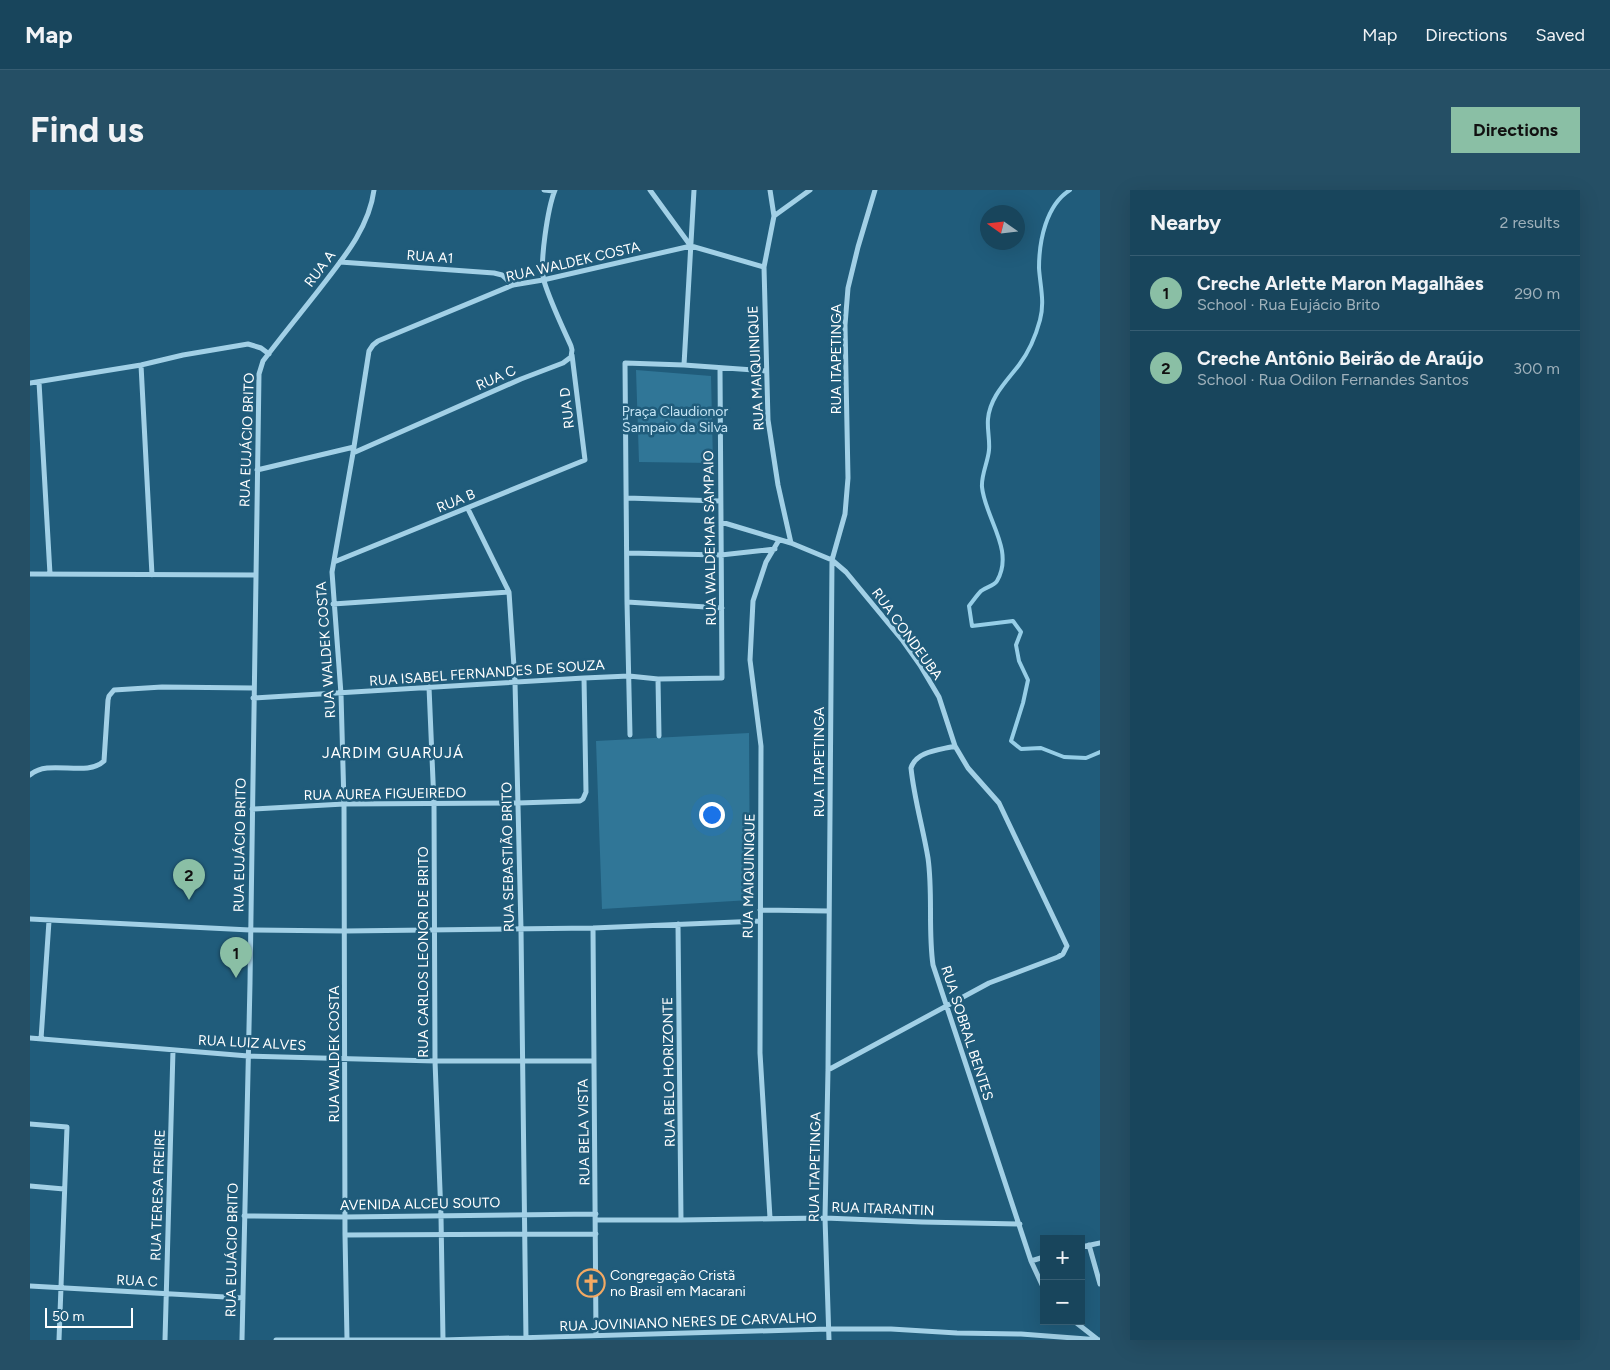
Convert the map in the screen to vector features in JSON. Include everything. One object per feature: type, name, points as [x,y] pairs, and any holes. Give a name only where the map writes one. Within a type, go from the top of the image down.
[{"type":"street","name":"RUA A","points":[[269,354],[340,262],[360,232],[368,214],[374,190]]},
{"type":"street","points":[[544,190],[554,190],[544,251],[543,280],[571,346],[572,354]]},
{"type":"street","points":[[650,190],[691,246]]},
{"type":"street","points":[[684,365],[694,190]]},
{"type":"street","name":"RUA MAIQUINIQUE","points":[[770,190],[774,216],[764,267],[768,420],[778,485],[791,543]]},
{"type":"street","points":[[774,216],[810,190]]},
{"type":"street","name":"RUA ITAPETINGA","points":[[829,1340],[825,1218],[832,560],[844,514],[848,478],[845,325],[848,288],[875,190]]},
{"type":"street","name":"RUA WALDEK COSTA","points":[[348,1339],[345,1235],[346,932],[344,804],[341,694],[332,572],[354,450],[367,357],[373,345],[378,341],[513,285],[543,280],[691,246],[764,267]]},
{"type":"street","name":"RUA A1","points":[[340,262],[494,273],[502,276],[513,285]]},
{"type":"street","points":[[30,383],[141,365],[183,355],[248,344],[261,348],[269,354]]},
{"type":"street","name":"RUA EUJÁCIO BRITO","points":[[242,1340],[259,374],[263,361],[269,354]]},
{"type":"street","name":"RUA C","points":[[257,470],[354,450],[562,363],[569,359],[572,354]]},
{"type":"street","name":"RUA D","points":[[572,354],[585,460]]},
{"type":"street","points":[[630,735],[625,363],[766,371]]},
{"type":"street","points":[[141,365],[152,575]]},
{"type":"street","name":"RUA WALDEMAR SAMPAIO","points":[[720,368],[722,678]]},
{"type":"street","points":[[39,382],[50,574]]},
{"type":"street","name":"RUA B","points":[[334,562],[585,460]]},
{"type":"street","points":[[627,498],[720,501]]},
{"type":"street","name":"RUA SEBASTIÃO BRITO","points":[[468,509],[509,592],[516,682],[526,1339]]},
{"type":"street","points":[[721,522],[791,543],[832,560]]},
{"type":"street","name":"RUA MAIQUINIQUE","points":[[770,1218],[760,1053],[761,746],[750,660],[753,601],[766,562],[779,540]]},
{"type":"street","points":[[627,553],[721,554],[775,548]]},
{"type":"street","name":"RUA CONDEUBA","points":[[832,560],[846,572],[920,665],[939,697],[955,746],[968,768],[999,803],[1067,946],[1063,954],[989,983],[947,1007]]},
{"type":"street","points":[[30,574],[255,575]]},
{"type":"street","points":[[333,604],[509,592]]},
{"type":"street","points":[[627,602],[722,608]]},
{"type":"street","name":"RUA ISABEL FERNANDES DE SOUZA","points":[[253,698],[628,676],[658,679],[722,678]]},
{"type":"street","name":"RUA AUREA FIGUEIREDO","points":[[252,810],[344,804],[518,804],[580,801],[585,796],[584,678]]},
{"type":"street","points":[[658,679],[659,736]]},
{"type":"street","points":[[30,776],[40,768],[95,766],[104,761],[108,700],[114,690],[162,687],[253,688]]},
{"type":"street","name":"RUA CARLOS LEONOR DE BRITO","points":[[429,687],[434,804],[435,1061],[442,1235],[443,1340]]},
{"type":"street","name":"RUA SOBRAL BENTES","points":[[955,746],[920,755],[915,758],[911,768],[928,858],[932,965],[1031,1261],[1040,1280]]},
{"type":"street","points":[[760,910],[829,911]]},
{"type":"street","points":[[30,919],[250,930],[346,932],[593,928],[760,921]]},
{"type":"street","points":[[41,1039],[49,921]]},
{"type":"street","name":"RUA BELO HORIZONTE","points":[[678,924],[681,1220]]},
{"type":"street","name":"RUA BELA VISTA","points":[[593,928],[596,1336]]},
{"type":"street","points":[[828,1070],[947,1007]]},
{"type":"street","name":"RUA LUIZ ALVES","points":[[30,1038],[248,1056],[435,1061],[594,1061]]},
{"type":"street","name":"RUA TERESA FREIRE","points":[[165,1340],[174,1050]]},
{"type":"street","points":[[30,1124],[67,1128],[59,1340]]},
{"type":"street","points":[[30,1186],[64,1189]]},
{"type":"street","name":"AVENIDA ALCEU SOUTO","points":[[244,1216],[345,1217],[525,1214],[596,1217]]},
{"type":"street","name":"RUA ITARANTIN","points":[[596,1217],[681,1220],[825,1218],[1020,1224]]},
{"type":"street","points":[[345,1235],[596,1234]]},
{"type":"street","points":[[1085,1246],[1100,1242]]},
{"type":"street","points":[[1089,1245],[1100,1284]]},
{"type":"street","points":[[1031,1261],[1040,1258]]},
{"type":"street","name":"RUA C","points":[[30,1286],[243,1298]]},
{"type":"street","points":[[1079,1325],[1099,1340]]},
{"type":"street","name":"RUA JOVINIANO NERES DE CARVALHO","points":[[276,1340],[526,1339],[828,1329],[892,1329],[1021,1334],[1099,1340]]},
{"type":"street","points":[[957,1333],[957,1340]]},
{"type":"green space","name":"Praça Claudionor Sampaio da Silva","points":[[636,370],[711,376],[713,463],[639,462]]},
{"type":"green space","points":[[749,733],[750,900],[602,909],[596,741]]},
{"type":"waterway","points":[[1070,190],[1055,205],[1042,235],[1039,268],[1042,307],[1036,332],[1026,355],[999,390],[989,411],[989,450],[982,487],[984,499],[1001,546],[1002,569],[996,583],[981,591],[969,606],[972,626],[1013,621],[1021,632],[1016,645],[1019,661],[1028,680],[1011,741],[1021,749],[1041,748],[1064,757],[1086,758],[1100,752]]},
{"type":"place","name":"Creche Antônio Beirão de Araújo","points":[[189,900]]},
{"type":"place","name":"Creche Arlette Maron Magalhães","points":[[236,978]]},
{"type":"place","name":"Congregação Cristã no Brasil em Macarani","points":[[591,1283]]},
{"type":"district","name":"JARDIM GUARUJÁ","points":[[393,753]]}]
